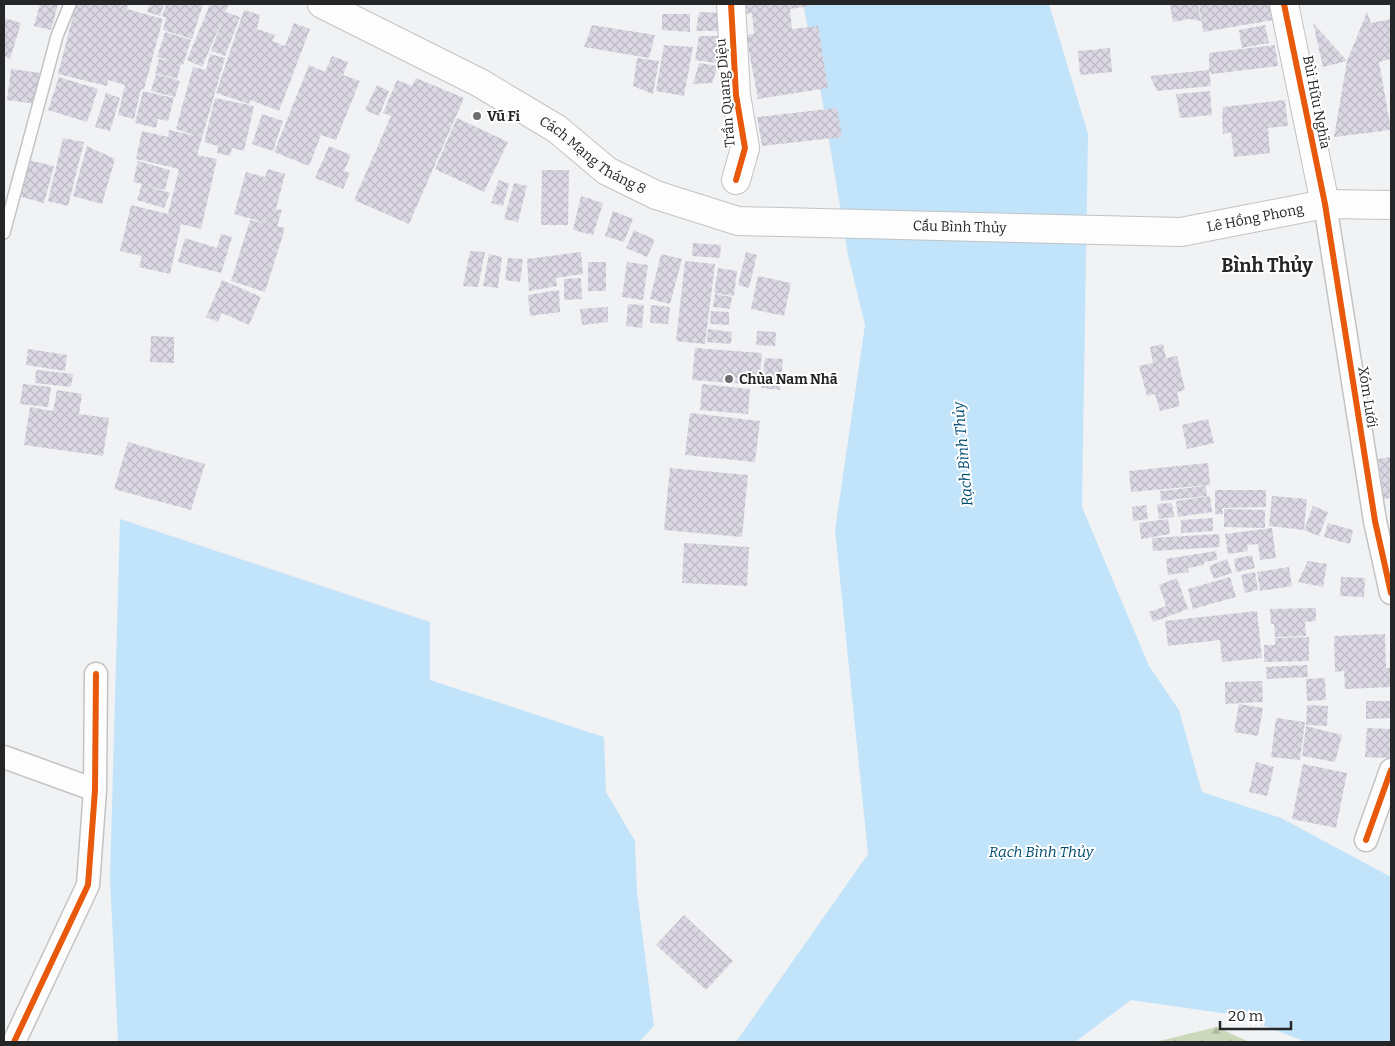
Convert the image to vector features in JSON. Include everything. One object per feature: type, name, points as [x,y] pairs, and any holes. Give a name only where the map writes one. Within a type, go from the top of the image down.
[{"type":"main road","name":"Cách Mạng Tháng 8","points":[[322,4],[497,93],[557,129],[607,172],[656,195],[738,221]]},
{"type":"main road","name":"Trần Quang Diệu","points":[[731,4],[736,95],[745,148],[736,180]]},
{"type":"main road","name":"Bùi Hữu Nghĩa","points":[[1284,4],[1325,204]]},
{"type":"main road","name":"Lê Hồng Phong","points":[[1181,232],[1325,204],[1391,205]]},
{"type":"main road","name":"Cầu Bình Thủy","points":[[738,221],[1181,232]]},
{"type":"street","name":"Xóm Lưới","points":[[1325,204],[1383,524],[1391,592]]},
{"type":"street","points":[[14,1042],[88,885],[95,790],[96,674]]},
{"type":"street","points":[[4,757],[95,790]]},
{"type":"street","points":[[1366,840],[1391,770]]},
{"type":"lane","points":[[4,233],[57,36],[70,4]]},
{"type":"green space","points":[[1217,1027],[1249,1042],[1155,1042]]},
{"type":"water","name":"Rạch Bình Thủy","points":[[803,4],[1049,4],[1088,134],[1082,507],[1149,666],[1179,710],[1202,792],[1281,818],[1391,877],[1391,1042],[1306,1042],[1236,1015],[1131,1000],[1075,1042],[736,1042],[868,854],[835,530],[865,325],[848,255],[822,98]]},
{"type":"water","points":[[120,519],[430,622],[430,680],[604,737],[606,792],[635,841],[637,892],[654,1026],[639,1042],[118,1042],[110,878]]},
{"type":"building","points":[[40,4],[58,4],[51,30],[34,26]]},
{"type":"building","points":[[76,4],[128,4],[127,9],[163,19],[144,89],[141,89],[134,119],[118,115],[125,85],[108,80],[107,86],[58,74]]},
{"type":"building","points":[[150,4],[164,4],[160,16],[147,12]]},
{"type":"building","points":[[166,4],[203,4],[192,39],[163,30],[166,18],[162,16]]},
{"type":"building","points":[[210,4],[229,4],[225,12],[240,17],[225,56],[211,51],[224,16],[202,67],[187,60]]},
{"type":"building","points":[[740,4],[810,4],[810,6],[790,9],[792,29],[818,26],[828,88],[758,99],[746,35],[754,34],[752,13],[741,15]]},
{"type":"building","points":[[1170,4],[1198,4],[1201,21],[1189,19],[1173,22]]},
{"type":"building","points":[[1199,4],[1270,4],[1273,20],[1203,32]]},
{"type":"building","points":[[244,10],[260,15],[257,29],[275,35],[272,41],[285,46],[294,23],[310,29],[279,111],[250,100],[249,104],[216,93]]},
{"type":"building","points":[[699,12],[727,13],[725,31],[696,31]]},
{"type":"building","points":[[1367,12],[1371,23],[1391,19],[1391,59],[1379,62],[1391,130],[1334,137],[1347,61]]},
{"type":"building","points":[[662,14],[690,14],[690,32],[662,30]]},
{"type":"building","points":[[4,18],[21,23],[10,59],[4,55]]},
{"type":"building","points":[[1313,23],[1347,61],[1323,67]]},
{"type":"building","points":[[592,25],[655,35],[649,58],[584,47]]},
{"type":"building","points":[[1265,25],[1269,43],[1242,48],[1239,30]]},
{"type":"building","points":[[165,32],[191,40],[177,79],[155,73],[159,59],[171,61],[157,57]]},
{"type":"building","points":[[699,36],[724,36],[716,63],[695,60]]},
{"type":"building","points":[[664,45],[693,47],[684,96],[656,91]]},
{"type":"building","points":[[1275,45],[1278,66],[1212,74],[1209,70],[1209,53]]},
{"type":"building","points":[[1110,48],[1112,72],[1080,75],[1078,51]]},
{"type":"building","points":[[210,54],[225,58],[197,155],[217,159],[201,229],[181,224],[170,274],[139,267],[142,256],[120,251],[131,205],[168,214],[179,169],[136,159],[142,131],[168,137],[169,130],[196,136],[176,129],[193,67],[206,70]]},
{"type":"building","points":[[332,56],[348,62],[343,75],[360,81],[336,140],[321,135],[309,166],[274,152],[309,65],[325,72]]},
{"type":"building","points":[[637,58],[659,61],[653,94],[633,86]]},
{"type":"building","points":[[699,63],[718,66],[712,83],[693,84]]},
{"type":"building","points":[[11,69],[40,73],[36,104],[7,100]]},
{"type":"building","points":[[1209,70],[1211,86],[1157,91],[1150,76]]},
{"type":"building","points":[[156,74],[180,81],[175,97],[151,91]]},
{"type":"building","points":[[59,77],[98,89],[87,122],[48,110]]},
{"type":"building","points":[[416,78],[464,98],[409,224],[354,200],[391,116],[383,113],[397,80],[412,86]]},
{"type":"building","points":[[377,85],[389,91],[379,116],[365,110]]},
{"type":"building","points":[[143,91],[174,98],[168,121],[158,119],[156,128],[135,123]]},
{"type":"building","points":[[1210,91],[1212,115],[1180,118],[1176,94]]},
{"type":"building","points":[[106,93],[120,98],[110,131],[95,127]]},
{"type":"building","points":[[215,98],[254,106],[244,151],[232,148],[230,156],[217,153],[218,146],[204,142]]},
{"type":"building","points":[[1285,100],[1288,126],[1268,128],[1270,153],[1234,157],[1231,132],[1223,134],[1223,107]]},
{"type":"building","points":[[837,108],[842,137],[762,146],[757,117]]},
{"type":"building","points":[[262,114],[283,121],[273,151],[252,144]]},
{"type":"building","points":[[457,118],[508,142],[484,192],[435,169]]},
{"type":"building","points":[[63,138],[84,142],[68,206],[48,201]]},
{"type":"building","points":[[87,146],[115,159],[102,204],[73,196]]},
{"type":"building","points":[[329,146],[351,155],[344,171],[350,173],[343,189],[315,178]]},
{"type":"building","points":[[28,160],[54,166],[44,203],[18,196]]},
{"type":"building","points":[[138,161],[170,170],[165,190],[147,186],[170,193],[164,208],[137,200],[142,184],[133,182]]},
{"type":"building","points":[[268,169],[285,174],[276,209],[282,210],[277,226],[285,228],[265,292],[231,281],[250,220],[269,224],[234,214],[246,172],[265,177]]},
{"type":"building","points":[[542,170],[569,170],[568,225],[541,225]]},
{"type":"building","points":[[499,180],[509,184],[503,206],[491,203]]},
{"type":"building","points":[[514,183],[527,186],[518,222],[504,219]]},
{"type":"building","points":[[581,196],[603,203],[593,235],[573,230]]},
{"type":"building","points":[[613,211],[633,219],[624,242],[605,236]]},
{"type":"building","points":[[634,230],[655,240],[647,257],[626,248]]},
{"type":"building","points":[[221,234],[232,237],[221,273],[178,262],[185,238],[217,248]]},
{"type":"building","points":[[693,243],[721,245],[720,258],[692,256]]},
{"type":"building","points":[[470,251],[485,252],[478,287],[463,286]]},
{"type":"building","points":[[581,252],[583,274],[556,278],[557,286],[529,291],[527,259]]},
{"type":"building","points":[[746,252],[757,255],[749,288],[738,285]]},
{"type":"building","points":[[489,254],[502,257],[498,288],[483,286]]},
{"type":"building","points":[[661,254],[682,259],[670,304],[650,299]]},
{"type":"building","points":[[508,258],[523,259],[520,282],[505,280]]},
{"type":"building","points":[[685,261],[715,264],[705,344],[676,341]]},
{"type":"building","points":[[588,262],[606,262],[606,291],[588,291]]},
{"type":"building","points":[[627,262],[648,265],[643,300],[622,297]]},
{"type":"building","points":[[718,268],[737,271],[734,296],[714,293]]},
{"type":"building","points":[[758,276],[791,283],[784,316],[751,309]]},
{"type":"building","points":[[581,278],[582,299],[564,300],[564,279]]},
{"type":"building","points":[[222,280],[261,297],[249,325],[222,313],[218,322],[206,317]]},
{"type":"building","points":[[559,290],[560,312],[530,316],[528,295]]},
{"type":"building","points":[[715,294],[732,297],[730,309],[713,307]]},
{"type":"building","points":[[628,304],[644,305],[642,328],[626,326]]},
{"type":"building","points":[[651,305],[670,307],[668,324],[650,323]]},
{"type":"building","points":[[608,307],[608,322],[582,325],[580,309]]},
{"type":"building","points":[[711,311],[729,312],[729,325],[710,324]]},
{"type":"building","points":[[708,329],[732,332],[731,344],[707,342]]},
{"type":"building","points":[[757,331],[776,332],[775,346],[756,345]]},
{"type":"building","points":[[151,336],[174,337],[174,363],[150,362]]},
{"type":"building","points":[[1163,344],[1166,358],[1177,356],[1185,390],[1177,392],[1180,406],[1160,411],[1155,394],[1147,396],[1139,366],[1153,363],[1150,347]]},
{"type":"building","points":[[695,348],[762,353],[759,385],[692,380]]},
{"type":"building","points":[[28,349],[67,355],[65,371],[26,365]]},
{"type":"building","points":[[765,358],[783,359],[780,390],[761,388]]},
{"type":"building","points":[[36,370],[73,374],[71,387],[35,383]]},
{"type":"building","points":[[23,384],[51,387],[48,407],[20,404]]},
{"type":"building","points":[[702,384],[750,389],[748,414],[700,410]]},
{"type":"building","points":[[57,390],[82,394],[79,414],[109,418],[103,456],[24,445],[30,407],[53,411]]},
{"type":"building","points":[[690,413],[760,421],[755,462],[685,455]]},
{"type":"building","points":[[1208,419],[1214,443],[1187,449],[1182,425]]},
{"type":"building","points":[[128,442],[205,464],[191,510],[114,489]]},
{"type":"building","points":[[1391,457],[1391,498],[1384,499],[1378,459]]},
{"type":"building","points":[[1208,463],[1210,485],[1131,492],[1129,471]]},
{"type":"building","points":[[670,468],[748,475],[742,537],[664,530]]},
{"type":"building","points":[[1206,486],[1207,496],[1161,501],[1160,491]]},
{"type":"building","points":[[1215,490],[1266,490],[1266,507],[1222,508],[1223,514],[1215,514]]},
{"type":"building","points":[[1210,496],[1212,512],[1178,517],[1176,501]]},
{"type":"building","points":[[1272,496],[1307,499],[1304,530],[1269,526]]},
{"type":"building","points":[[1172,503],[1174,517],[1159,519],[1157,504]]},
{"type":"building","points":[[1146,505],[1148,519],[1133,521],[1132,507]]},
{"type":"building","points":[[1313,506],[1328,512],[1319,536],[1304,530]]},
{"type":"building","points":[[1224,509],[1265,510],[1265,528],[1224,527]]},
{"type":"building","points":[[1213,518],[1213,531],[1181,533],[1181,520]]},
{"type":"building","points":[[1168,519],[1170,534],[1141,539],[1139,523]]},
{"type":"building","points":[[1328,523],[1353,530],[1350,544],[1324,537]]},
{"type":"building","points":[[1272,528],[1276,558],[1260,560],[1258,544],[1247,545],[1248,551],[1228,554],[1225,534]]},
{"type":"building","points":[[1219,534],[1220,547],[1153,551],[1152,538]]},
{"type":"building","points":[[684,543],[749,547],[747,586],[682,583]]},
{"type":"building","points":[[1216,551],[1217,560],[1204,562],[1204,565],[1188,568],[1189,572],[1168,575],[1166,559]]},
{"type":"building","points":[[1252,555],[1255,568],[1236,572],[1234,559]]},
{"type":"building","points":[[1227,559],[1232,573],[1214,579],[1209,566]]},
{"type":"building","points":[[1308,561],[1327,564],[1323,587],[1298,582]]},
{"type":"building","points":[[1289,567],[1292,586],[1260,591],[1257,572]]},
{"type":"building","points":[[1255,572],[1258,590],[1245,593],[1241,575]]},
{"type":"building","points":[[1230,577],[1236,597],[1193,609],[1188,589]]},
{"type":"building","points":[[1341,577],[1365,578],[1364,597],[1340,596]]},
{"type":"building","points":[[1177,578],[1188,609],[1153,622],[1149,612],[1166,606],[1159,585]]},
{"type":"building","points":[[1316,608],[1316,621],[1305,622],[1306,636],[1275,637],[1274,624],[1271,624],[1270,609]]},
{"type":"building","points":[[1257,611],[1262,658],[1222,662],[1220,640],[1168,646],[1165,621]]},
{"type":"building","points":[[1385,634],[1386,668],[1391,668],[1391,687],[1345,689],[1344,671],[1335,672],[1334,636]]},
{"type":"building","points":[[1309,637],[1309,661],[1264,662],[1264,645],[1275,645],[1275,638]]},
{"type":"building","points":[[1307,665],[1308,677],[1267,679],[1266,667]]},
{"type":"building","points":[[1325,678],[1326,700],[1307,701],[1306,679]]},
{"type":"building","points":[[1262,681],[1263,702],[1225,704],[1225,682]]},
{"type":"building","points":[[1366,701],[1391,701],[1391,718],[1366,719]]},
{"type":"building","points":[[1239,704],[1263,708],[1258,736],[1234,732]]},
{"type":"building","points":[[1307,705],[1328,706],[1327,726],[1306,725]]},
{"type":"building","points":[[1276,718],[1305,722],[1300,760],[1271,757]]},
{"type":"building","points":[[1306,726],[1342,735],[1335,762],[1302,756]]},
{"type":"building","points":[[1367,728],[1391,729],[1391,758],[1365,757]]},
{"type":"building","points":[[1256,762],[1274,767],[1267,796],[1249,792]]},
{"type":"building","points":[[1303,764],[1347,773],[1336,828],[1292,819]]},
{"type":"building","points":[[684,915],[733,961],[706,990],[656,945]]},
{"type":"cycle path","points":[[731,4],[736,95],[745,148],[736,180]]},
{"type":"cycle path","points":[[1284,4],[1325,204],[1375,521],[1391,593]]},
{"type":"cycle path","points":[[14,1042],[88,885],[95,790],[96,674]]},
{"type":"cycle path","points":[[1366,840],[1391,770]]},
{"type":"place","name":"Vũ Fi","points":[[477,116]]},
{"type":"place","name":"Chùa Nam Nhã","points":[[729,379]]},
{"type":"district","name":"Bình Thủy","points":[[1267,265]]}]
